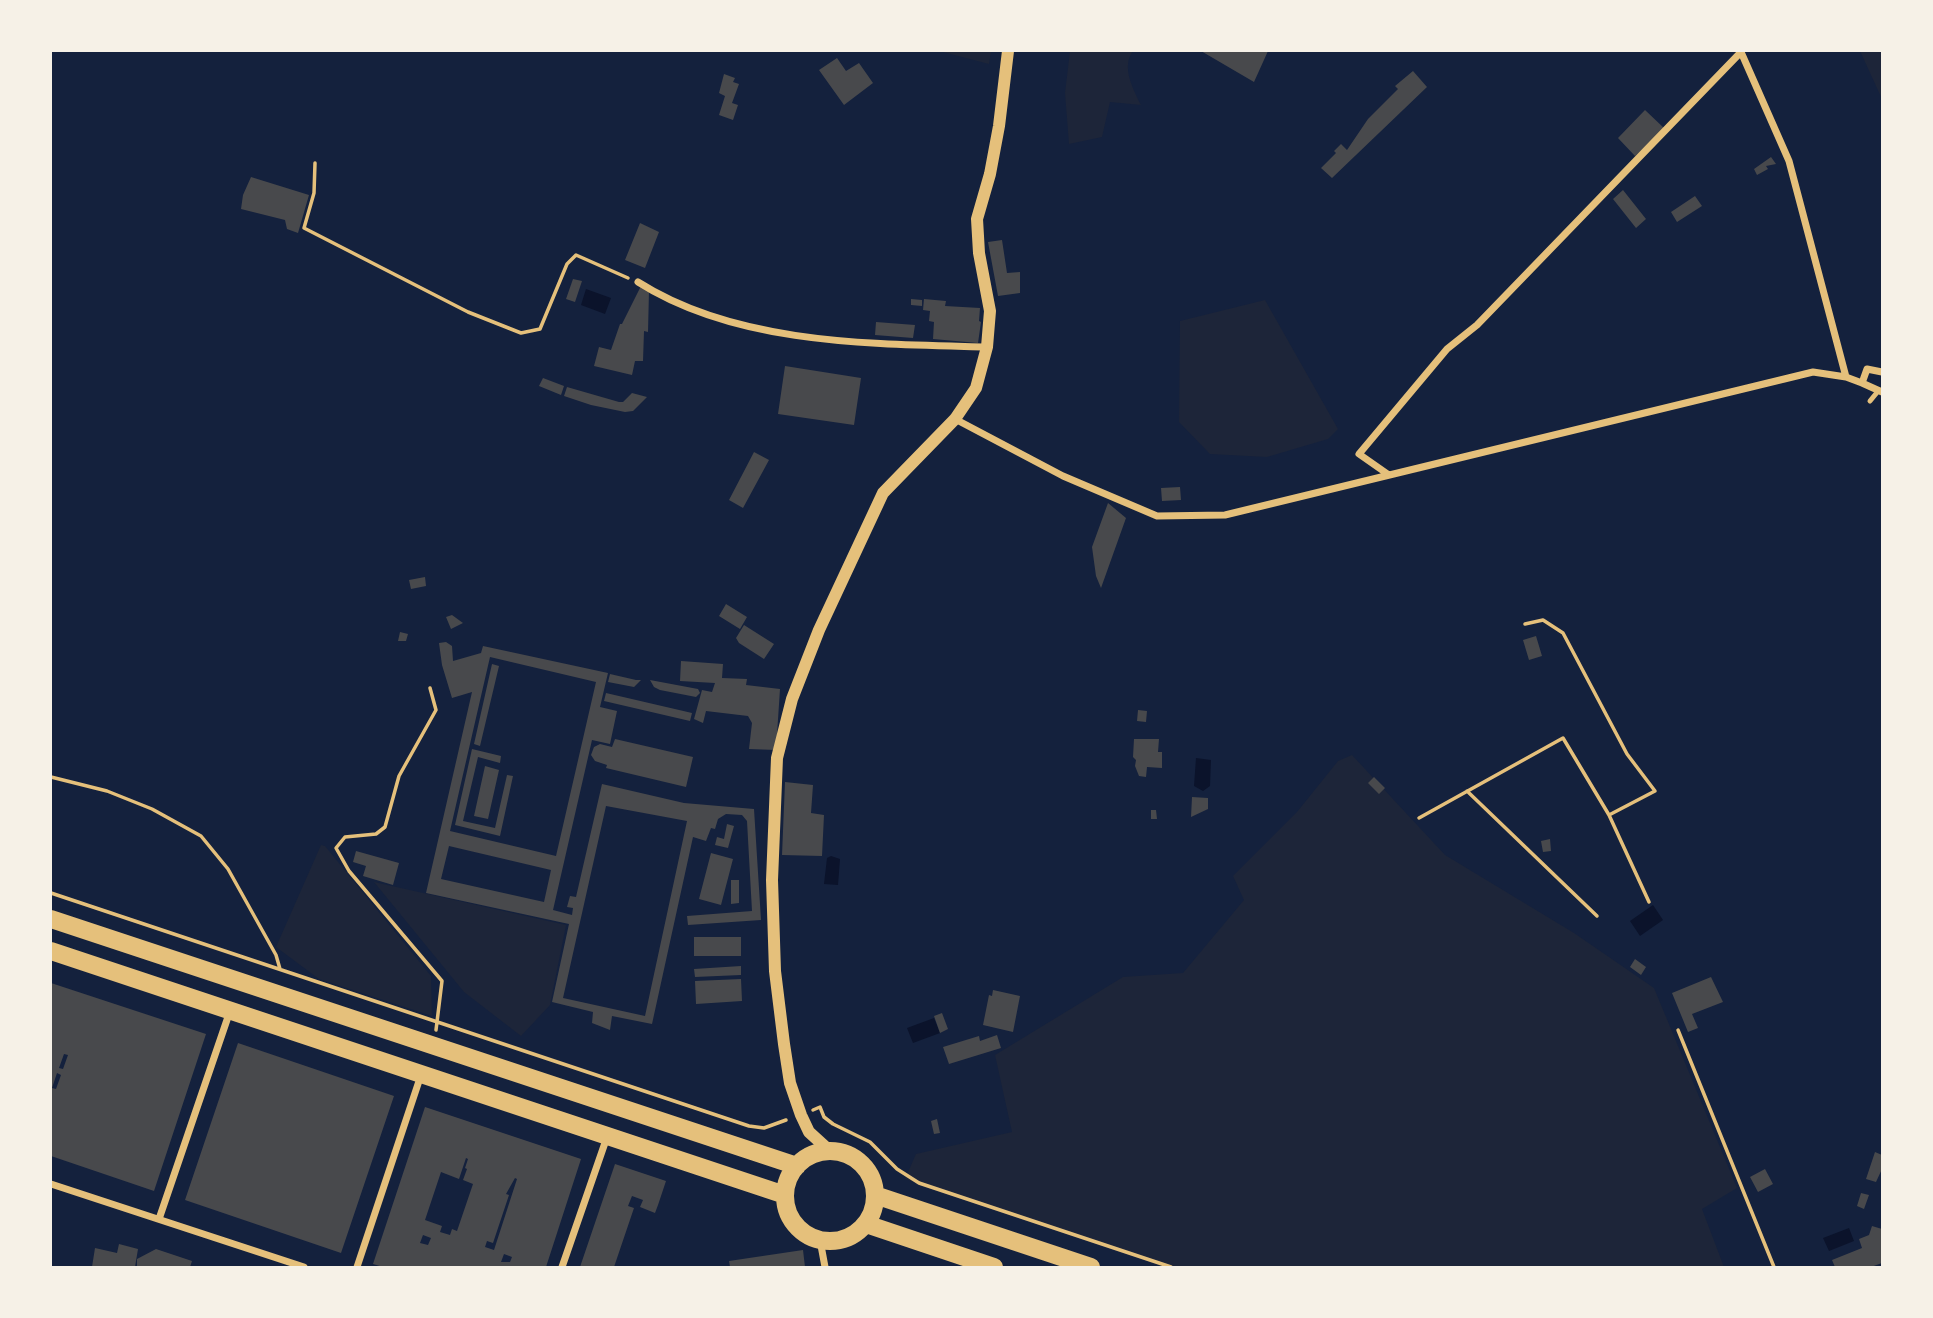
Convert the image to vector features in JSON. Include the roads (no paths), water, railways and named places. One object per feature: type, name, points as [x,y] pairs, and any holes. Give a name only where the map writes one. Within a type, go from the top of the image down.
[{"type":"main road","points":[[51,919],[797,1166]]},
{"type":"main road","points":[[51,951],[785,1195]]},
{"type":"main road","points":[[831,1152],[845,1154],[857,1160],[867,1170],[875,1195],[873,1211],[866,1224],[853,1235],[837,1241],[808,1236],[791,1219],[785,1195],[797,1166],[818,1153],[831,1152]]},
{"type":"main road","points":[[875,1195],[1091,1267]]},
{"type":"main road","points":[[866,1224],[994,1267]]},
{"type":"street","points":[[831,1152],[809,1132],[790,1083],[775,971],[772,880],[777,758],[792,699],[820,630],[883,493],[955,419],[976,388],[988,347],[990,311],[979,253],[977,219],[990,174],[999,126],[1007,51]]},
{"type":"street","points":[[1389,475],[1359,454],[1447,349],[1477,325],[1741,51],[1788,161],[1846,377]]},
{"type":"street","points":[[638,282],[664,299],[750,326],[822,339],[988,347]]},
{"type":"street","points":[[1862,383],[1867,369],[1882,372]]},
{"type":"street","points":[[955,419],[1063,476],[1157,516],[1225,515],[1813,372],[1846,377],[1881,391]]},
{"type":"street","points":[[159,1219],[230,1011]]},
{"type":"street","points":[[357,1267],[421,1074]]},
{"type":"street","points":[[562,1267],[607,1136]]},
{"type":"street","points":[[51,1184],[304,1267]]},
{"type":"street","points":[[820,1240],[825,1267]]},
{"type":"lane","points":[[1870,401],[1881,391]]}]
